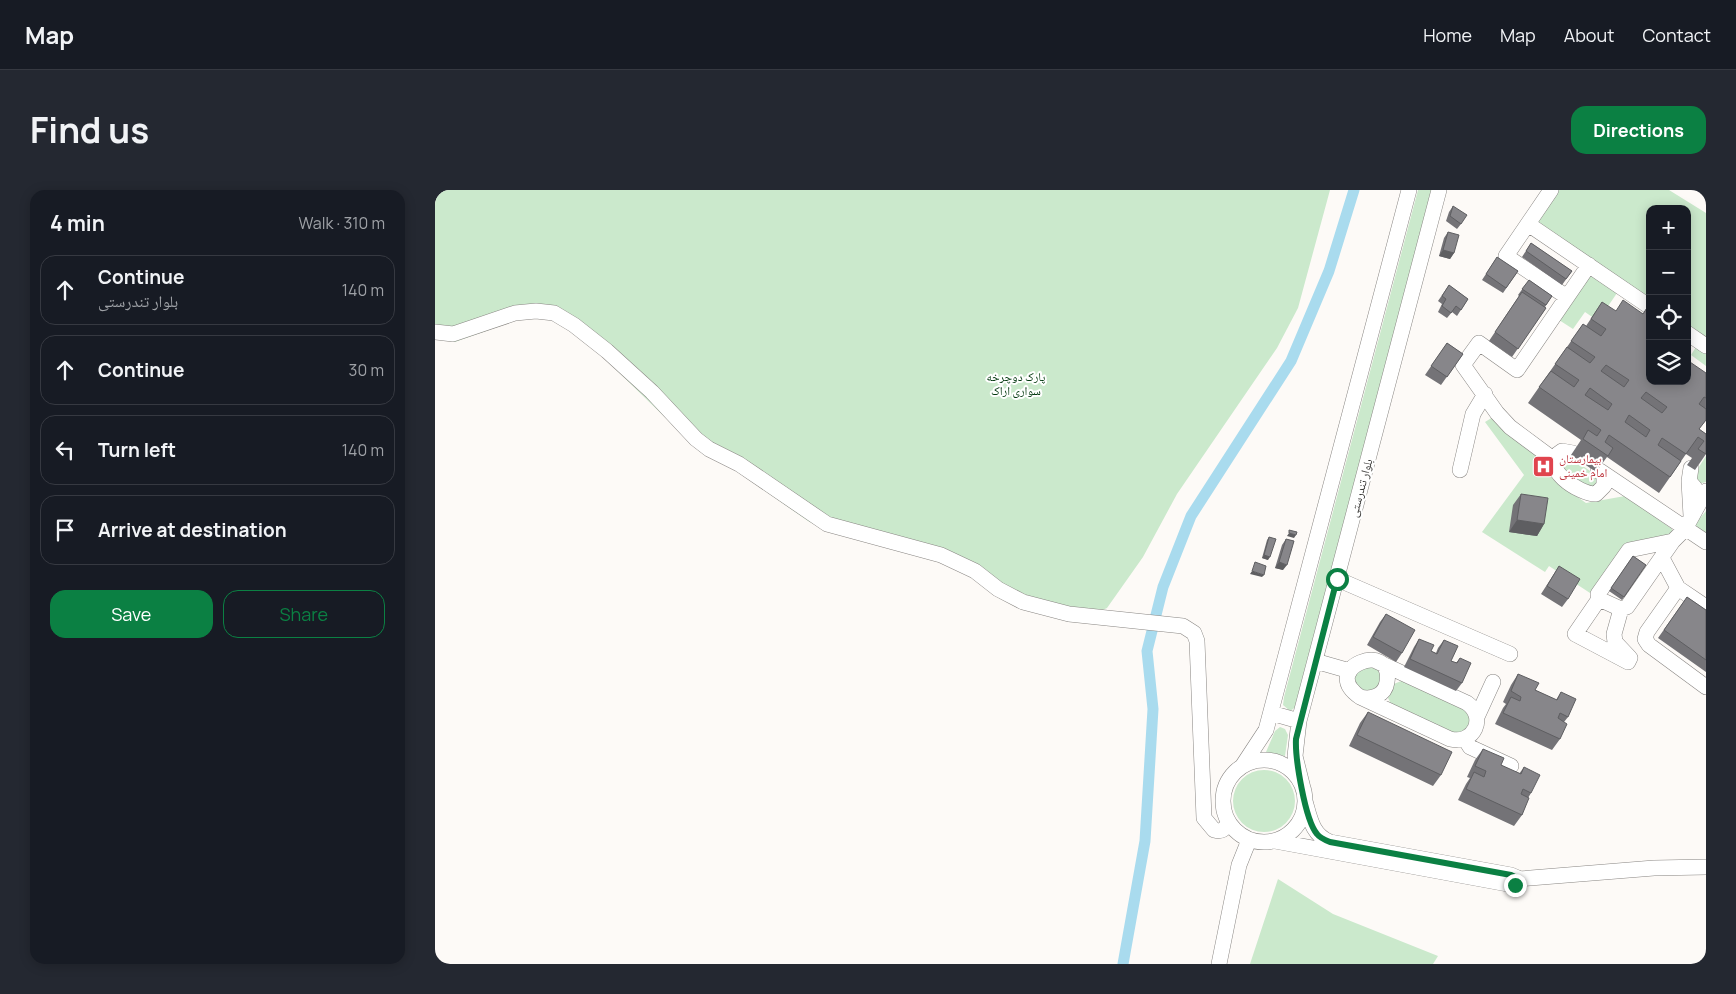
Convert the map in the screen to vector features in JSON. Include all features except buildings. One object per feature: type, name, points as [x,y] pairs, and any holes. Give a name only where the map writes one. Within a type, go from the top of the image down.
[{"type":"street","points":[[1409,190],[1266,730],[1243,765],[1233,773],[1226,784],[1223,804],[1228,823],[1237,833],[1249,840],[1329,847],[1513,885],[1517,884],[1519,879],[1654,868],[1706,867]]},
{"type":"street","name":"بلوار تندرستی","points":[[1329,847],[1313,828],[1304,794],[1295,756],[1299,721],[1439,190]]},
{"type":"street","points":[[1551,190],[1506,256],[1567,297]]},
{"type":"street","points":[[1528,224],[1646,304]]},
{"type":"street","points":[[1553,458],[1511,427],[1497,413],[1463,366],[1479,343],[1517,370],[1589,266]]},
{"type":"street","points":[[435,332],[453,334],[515,313],[536,311],[554,313],[574,325],[607,351],[652,392],[696,439],[709,449],[739,464],[827,524],[941,555],[975,571],[997,589],[1023,602],[1069,614],[1143,620],[1183,626],[1194,633],[1197,641],[1204,818],[1213,830],[1219,832],[1224,830],[1228,823]]},
{"type":"street","points":[[1691,339],[1706,346]]},
{"type":"street","points":[[1460,470],[1473,414],[1485,394]]},
{"type":"street","points":[[1553,458],[1562,451],[1573,453]]},
{"type":"street","points":[[1553,458],[1553,464],[1558,474],[1585,492],[1596,494],[1601,491],[1626,488]]},
{"type":"street","points":[[1601,491],[1605,481],[1599,470],[1626,488],[1688,522],[1706,542]]},
{"type":"street","points":[[1599,599],[1621,609],[1627,607],[1688,522],[1706,490],[1696,489],[1690,474],[1688,522]]},
{"type":"street","points":[[1621,609],[1615,642],[1630,658],[1628,662],[1575,634],[1599,599],[1598,594],[1629,550],[1673,541]]},
{"type":"street","points":[[1662,558],[1678,588],[1706,606]]},
{"type":"street","points":[[1337,579],[1510,654]]},
{"type":"street","points":[[1678,588],[1647,632],[1645,639],[1649,645],[1706,686]]},
{"type":"street","points":[[1315,661],[1350,671]]},
{"type":"street","points":[[1360,697],[1372,698],[1377,696],[1385,687],[1387,675],[1376,661]]},
{"type":"street","points":[[1477,717],[1475,711],[1467,703],[1376,661],[1358,662],[1350,671],[1349,683],[1351,688],[1360,697],[1450,739],[1465,739],[1476,729],[1477,717],[1493,682]]},
{"type":"street","points":[[1271,713],[1299,721]]},
{"type":"street","points":[[1465,739],[1470,747],[1511,766]]},
{"type":"street","points":[[1243,765],[1260,760],[1278,762],[1289,768],[1304,794],[1303,814],[1297,826],[1287,835],[1275,841]]},
{"type":"street","points":[[1219,964],[1239,865],[1249,840]]},
{"type":"green space","name":"پارک دوچرخه سواری اراک","points":[[435,190],[1330,190],[1298,308],[1277,348],[1177,494],[1143,557],[1107,608],[1076,622],[1020,609],[994,595],[971,577],[939,561],[825,530],[808,521],[677,429],[602,356],[570,330],[552,320],[537,318],[517,320],[455,342],[435,339]]},
{"type":"green space","points":[[1418,190],[1432,190],[1296,707],[1290,711],[1283,705],[1284,697]]},
{"type":"green space","points":[[1558,190],[1669,190],[1706,213],[1706,340],[1691,330],[1691,205],[1646,205],[1646,297],[1537,221]]},
{"type":"green space","points":[[1590,274],[1617,293],[1598,321],[1585,312],[1573,329],[1559,320]]},
{"type":"green space","points":[[1696,347],[1706,354],[1706,366],[1691,355]]},
{"type":"green space","points":[[1493,417],[1542,459],[1546,471],[1555,481],[1586,503],[1625,496],[1672,529],[1672,535],[1624,545],[1590,593],[1549,566],[1545,572],[1482,532],[1524,475],[1485,422]]},
{"type":"green space","points":[[1706,456],[1706,482],[1698,484],[1695,473]]},
{"type":"green space","points":[[1570,457],[1596,475],[1597,487],[1580,483],[1569,476],[1559,461]]},
{"type":"green space","points":[[1706,511],[1706,535],[1696,528],[1695,524]]},
{"type":"green space","points":[[1370,664],[1381,672],[1381,685],[1366,693],[1355,686],[1355,673]]},
{"type":"green space","points":[[1404,680],[1468,710],[1472,727],[1457,735],[1392,706],[1388,698],[1391,685]]},
{"type":"green space","points":[[1280,727],[1285,729],[1288,735],[1285,756],[1266,752],[1275,731]]},
{"type":"green space","points":[[1264,770],[1281,775],[1286,779],[1290,784],[1295,801],[1290,818],[1286,823],[1281,827],[1264,832],[1247,827],[1242,823],[1238,818],[1233,801],[1238,784],[1242,779],[1247,775]]},
{"type":"green space","points":[[1278,879],[1333,914],[1438,956],[1433,964],[1250,964]]},
{"type":"waterway","points":[[1123,964],[1145,841],[1153,709],[1147,651],[1163,587],[1191,516],[1291,361],[1329,271],[1354,190]]},
{"type":"place","name":"بیمارستان امام خمینی","points":[[1543,466]]},
{"type":"route","points":[[1337,579],[1299,721],[1296,739],[1295,756],[1313,828],[1321,838],[1330,842],[1516,876],[1519,881],[1515,885]]}]
